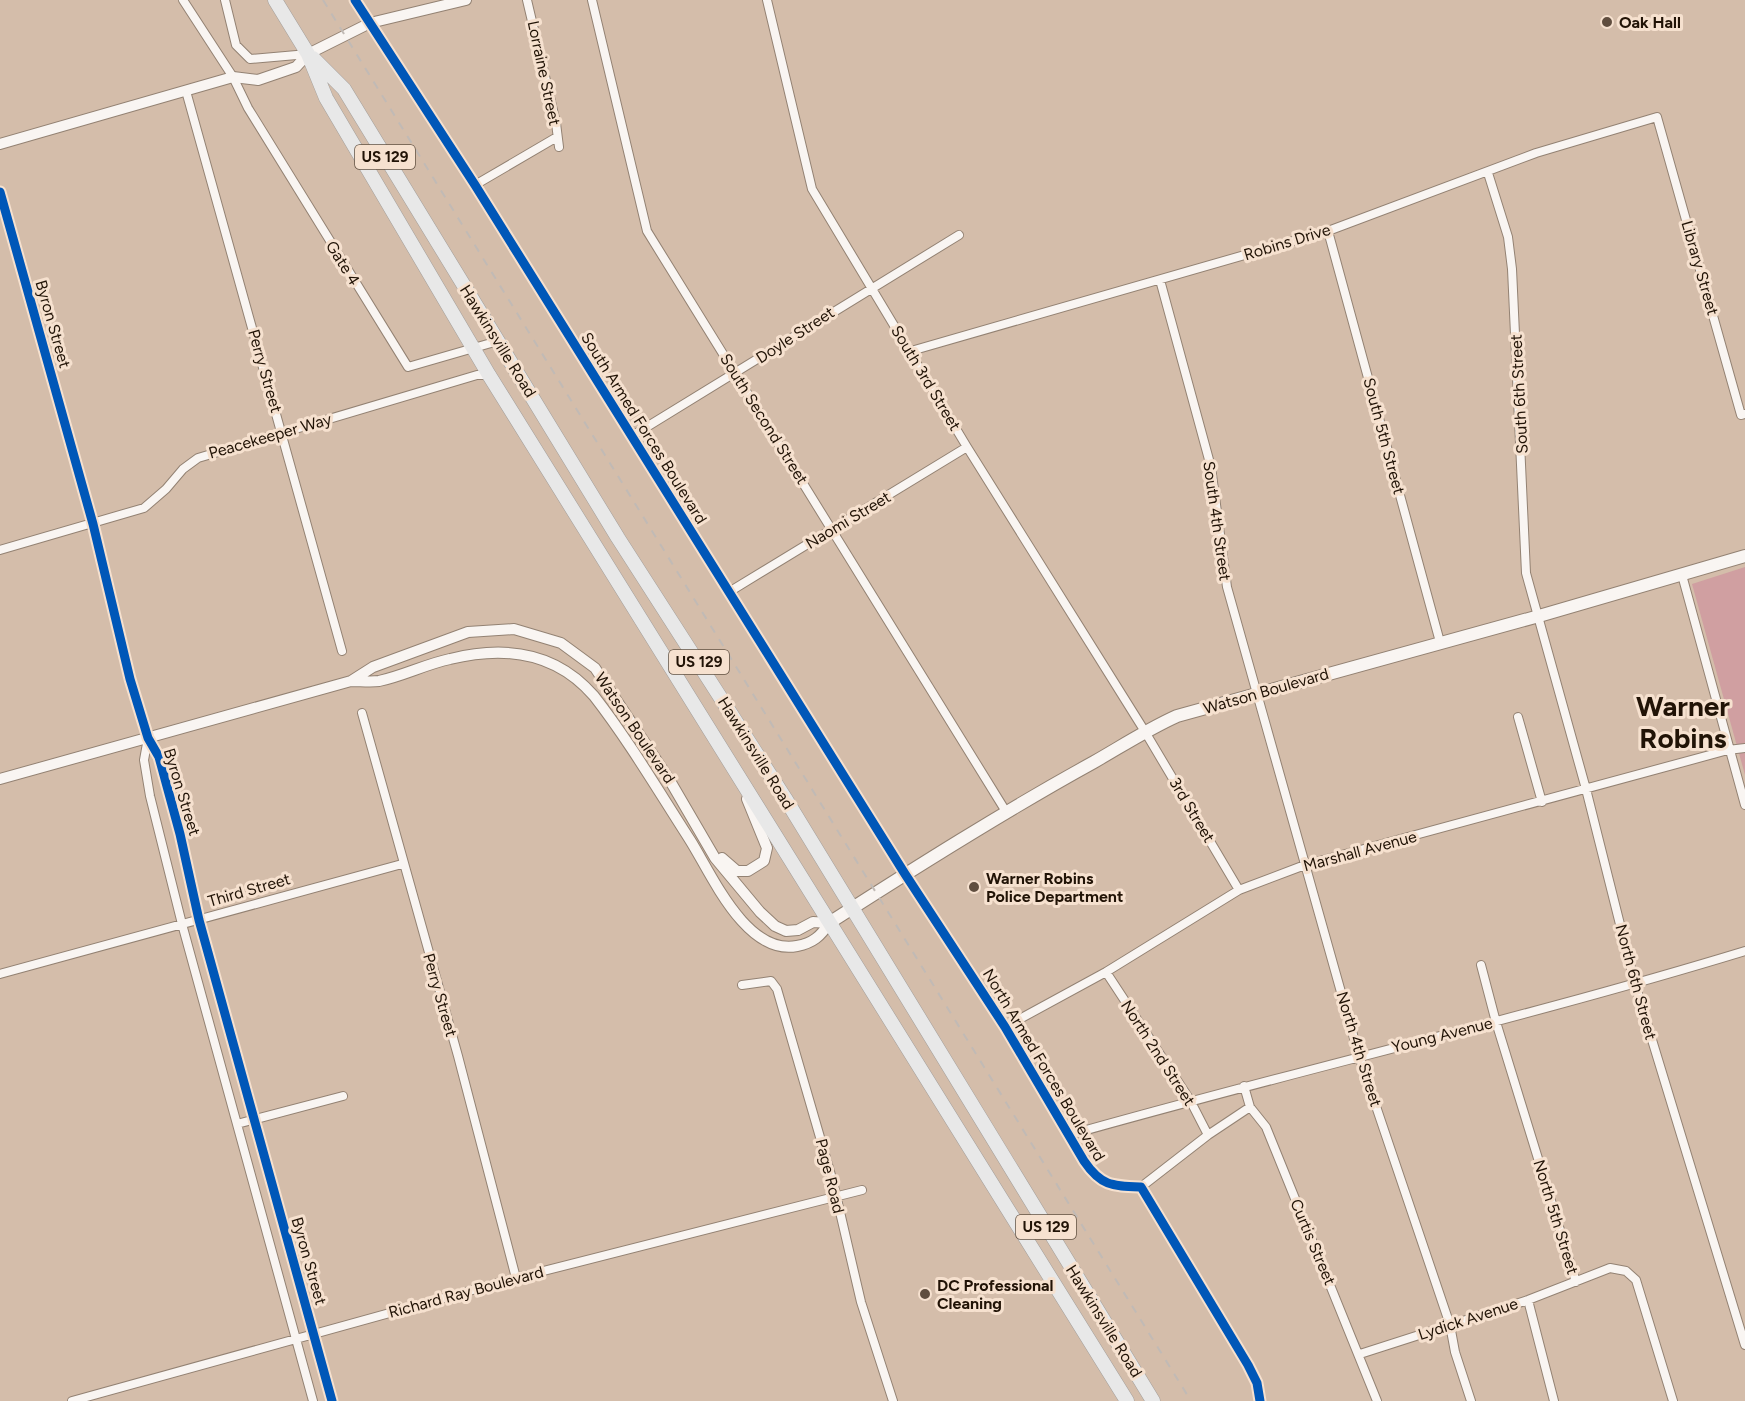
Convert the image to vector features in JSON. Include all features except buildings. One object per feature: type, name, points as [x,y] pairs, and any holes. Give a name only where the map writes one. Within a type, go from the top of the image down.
[{"type":"main road","name":"Hawkinsville Road","points":[[275,0],[309,54],[326,98],[489,375],[1127,1401]]},
{"type":"main road","name":"Hawkinsville Road","points":[[309,54],[344,89],[618,538],[696,657],[1153,1401]]},
{"type":"main road","name":"Watson Boulevard","points":[[829,923],[1005,810],[1144,730],[1177,716],[1539,616],[1745,556]]},
{"type":"street","points":[[183,0],[233,77]]},
{"type":"street","points":[[225,0],[236,45],[250,59],[309,54]]},
{"type":"street","name":"South Armed Forces Boulevard","points":[[355,0],[475,185],[905,874]]},
{"type":"street","points":[[0,144],[233,77],[258,80],[296,67],[309,54],[370,23],[466,0]]},
{"type":"street","name":"Lorraine Street","points":[[527,0],[556,123],[559,147]]},
{"type":"street","name":"South Second Street","points":[[592,0],[647,231],[1005,810]]},
{"type":"street","name":"South 3rd Street","points":[[768,0],[812,189],[967,447],[1144,730]]},
{"type":"street","name":"Gate 4","points":[[233,77],[248,108],[408,367],[498,341]]},
{"type":"street","name":"Perry Street","points":[[186,91],[342,651]]},
{"type":"street","name":"Robins Drive","points":[[911,351],[1328,231],[1488,173],[1536,153],[1657,117]]},
{"type":"street","name":"Library Street","points":[[1657,117],[1741,415],[1745,414]]},
{"type":"street","points":[[475,185],[557,137]]},
{"type":"street","name":"South 6th Street","points":[[1488,173],[1508,237],[1512,269],[1522,459],[1524,556],[1539,616]]},
{"type":"street","name":"Byron Street","points":[[0,192],[93,524],[148,738],[162,768],[180,834],[199,920],[332,1401]]},
{"type":"street","name":"South 5th Street","points":[[1328,231],[1440,642]]},
{"type":"street","name":"Doyle Street","points":[[632,436],[959,235]]},
{"type":"street","name":"South 4th Street","points":[[1160,280],[1211,467],[1227,587],[1259,693]]},
{"type":"street","name":"Peacekeeper Way","points":[[0,550],[144,508],[166,489],[183,469],[198,458],[477,375],[489,375]]},
{"type":"street","name":"Naomi Street","points":[[729,592],[967,447]]},
{"type":"street","points":[[1682,575],[1728,750],[1745,805]]},
{"type":"street","name":"North 6th Street","points":[[1539,616],[1586,789],[1635,984],[1745,1345]]},
{"type":"street","name":"Watson Boulevard","points":[[0,779],[351,681],[378,681],[450,658],[515,653],[540,657],[580,679],[610,716],[691,842],[728,906],[755,933],[775,944],[792,947],[821,936],[829,923],[813,922],[798,930],[786,931],[775,926],[736,886],[669,779],[595,668],[561,644],[514,629],[468,632],[372,667],[351,681]]},
{"type":"street","name":"North 4th Street","points":[[1259,693],[1359,1056],[1450,1325],[1455,1352],[1471,1401]]},
{"type":"street","name":"Perry Street","points":[[362,713],[402,864],[458,1056],[516,1278]]},
{"type":"street","points":[[1518,717],[1542,802]]},
{"type":"street","name":"3rd Street","points":[[1144,730],[1239,890]]},
{"type":"street","name":"Byron Street","points":[[148,738],[144,760],[150,796],[182,924],[313,1401]]},
{"type":"street","name":"Marshall Avenue","points":[[1005,1027],[1106,972],[1239,890],[1305,865],[1728,750],[1745,748]]},
{"type":"street","points":[[701,833],[727,864],[737,871],[748,871],[764,861],[767,848],[765,841],[730,764]]},
{"type":"street","name":"Third Street","points":[[0,974],[402,864]]},
{"type":"street","name":"North Armed Forces Boulevard","points":[[905,874],[1005,1027],[1095,1177],[1106,1183],[1141,1187]]},
{"type":"street","name":"Young Avenue","points":[[1069,1135],[1190,1100],[1496,1022],[1745,951]]},
{"type":"street","name":"North 5th Street","points":[[1481,965],[1496,1022],[1576,1282],[1610,1268],[1626,1270],[1633,1275],[1673,1401]]},
{"type":"street","points":[[195,972],[212,968]]},
{"type":"street","name":"North 2nd Street","points":[[1106,972],[1190,1100],[1208,1135]]},
{"type":"street","name":"Page Road","points":[[742,985],[771,981],[777,989],[836,1197],[861,1302],[893,1401]]},
{"type":"street","name":"Curtis Street","points":[[1244,1086],[1250,1107],[1266,1127],[1360,1354],[1377,1401]]},
{"type":"street","points":[[237,1124],[343,1096]]},
{"type":"street","points":[[1250,1107],[1208,1135],[1141,1187],[1248,1365],[1257,1383],[1260,1401]]},
{"type":"street","name":"Richard Ray Boulevard","points":[[72,1401],[516,1278],[862,1190]]},
{"type":"street","points":[[265,1224],[282,1219]]},
{"type":"street","name":"Lydick Avenue","points":[[1360,1354],[1528,1300],[1576,1282]]},
{"type":"street","points":[[1528,1300],[1554,1401]]},
{"type":"shaded area","points":[[1745,567],[1745,775],[1692,584]]},
{"type":"railway","points":[[323,0],[1191,1401]]},
{"type":"cycle path","points":[[355,0],[475,185],[905,874],[1005,1027],[1084,1161],[1096,1175],[1108,1183],[1141,1187],[1248,1365],[1257,1383],[1260,1401]]},
{"type":"cycle path","points":[[0,192],[93,524],[130,679],[148,738],[159,757],[180,834],[199,920],[332,1401]]},
{"type":"place","name":"Oak Hall","points":[[1607,22]]},
{"type":"place","name":"Warner Robins Police Department","points":[[974,887]]},
{"type":"place","name":"DC Professional Cleaning","points":[[925,1294]]},
{"type":"district","name":"Warner Robins","points":[[1683,722]]}]
